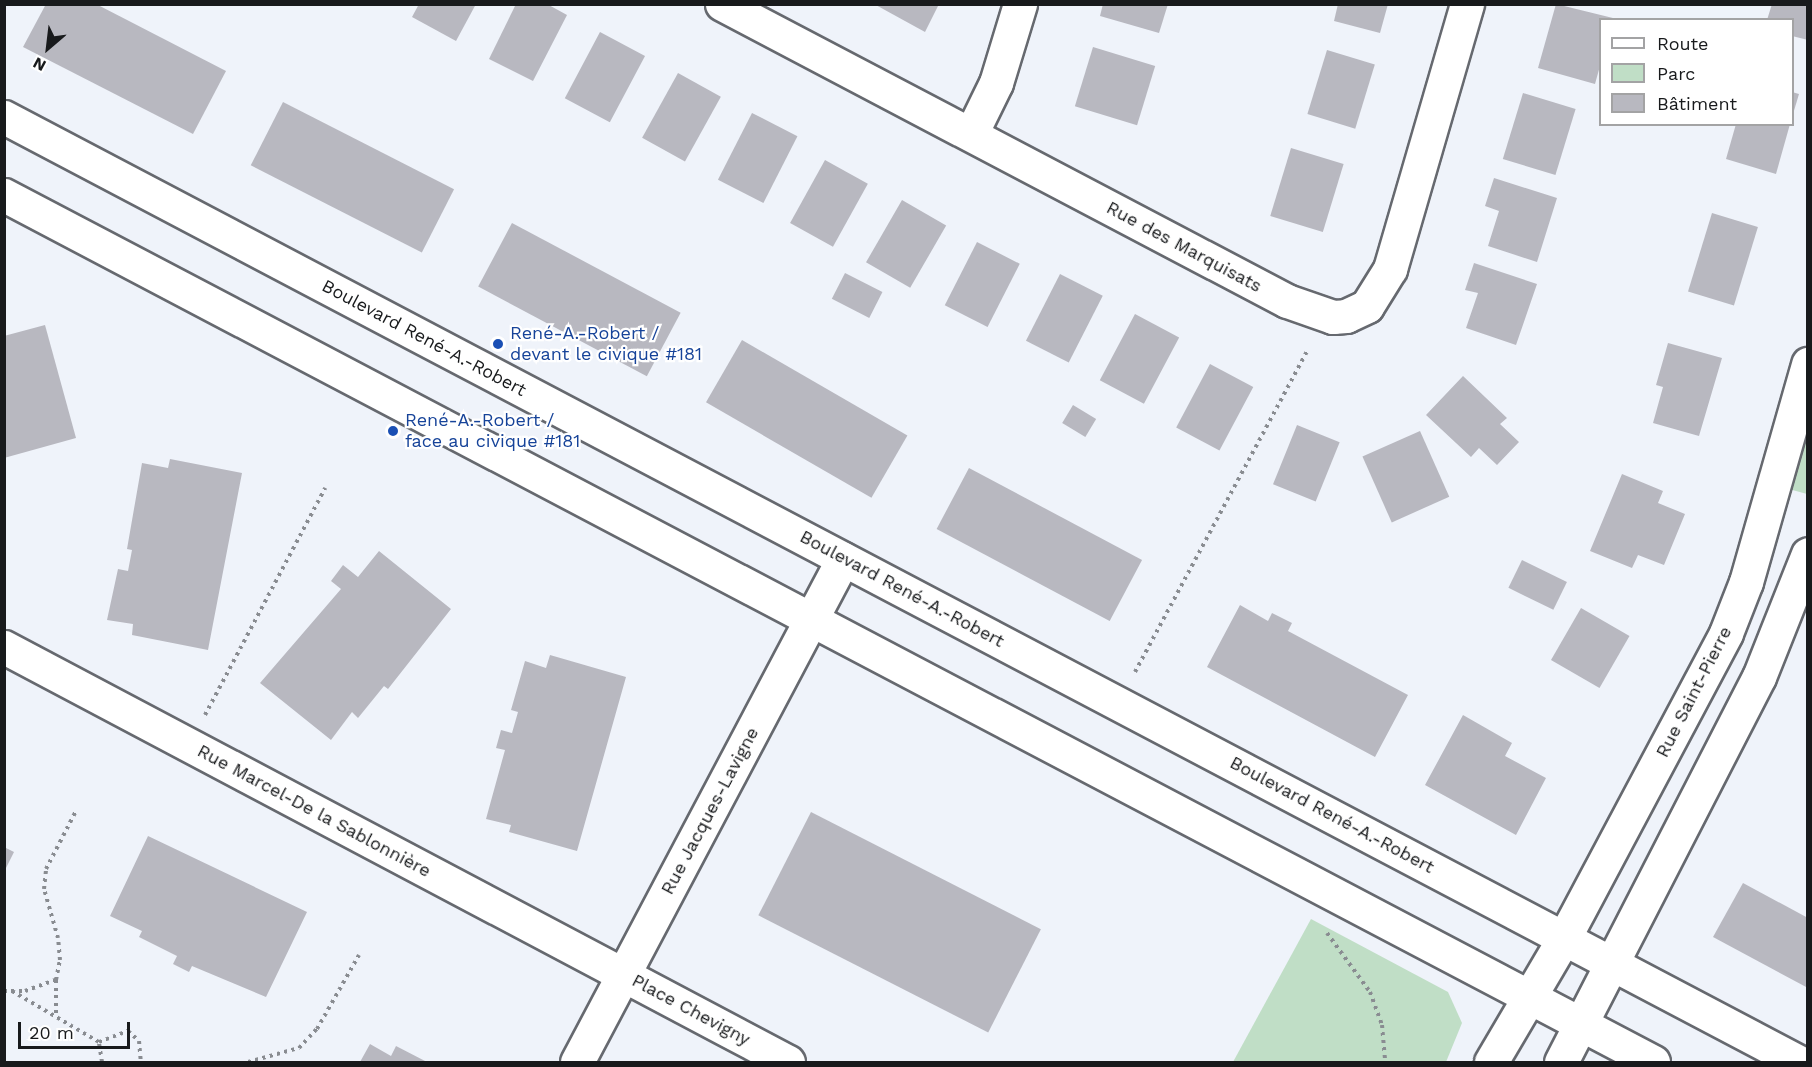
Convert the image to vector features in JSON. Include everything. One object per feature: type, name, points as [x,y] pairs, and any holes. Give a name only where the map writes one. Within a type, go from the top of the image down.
[{"type":"street","name":"Rue des Marquisats","points":[[722,4],[1306,310],[1346,316],[1376,296],[1390,269],[1467,4]]},
{"type":"street","points":[[971,134],[996,83],[1020,4]]},
{"type":"street","name":"Boulevard René-A.-Robert","points":[[4,117],[1799,1062]]},
{"type":"street","points":[[4,195],[1653,1062]]},
{"type":"street","name":"Rue Saint-Pierre","points":[[1491,1062],[1527,996],[1564,938],[1726,633],[1756,546],[1808,364]]},
{"type":"street","points":[[1561,1062],[1609,963],[1759,677],[1807,559],[1756,546]]},
{"type":"street","name":"Rue Jacques-Lavigne","points":[[577,1062],[843,559]]},
{"type":"street","name":"Rue Marcel-De la Sablonnière","points":[[4,647],[625,974]]},
{"type":"street","name":"Place Chevigny","points":[[625,974],[788,1062]]},
{"type":"path","points":[[1132,678],[1307,351]]},
{"type":"path","points":[[189,745],[325,488]]},
{"type":"path","points":[[56,1018],[56,980],[60,960],[58,938],[44,889],[46,869],[76,811]]},
{"type":"path","points":[[1318,923],[1370,992],[1382,1025],[1385,1062]]},
{"type":"path","points":[[248,1062],[299,1048],[317,1029],[359,955]]},
{"type":"path","points":[[4,991],[25,991],[56,980]]},
{"type":"path","points":[[11,991],[99,1042],[128,1031],[139,1041],[141,1062]]},
{"type":"path","points":[[99,1042],[102,1062]]},
{"type":"green space","points":[[1807,411],[1807,494],[1785,488]]},
{"type":"green space","points":[[1311,919],[1448,992],[1462,1023],[1446,1062],[1233,1062]]},
{"type":"building","points":[[46,4],[96,4],[226,71],[193,134],[23,47]]},
{"type":"building","points":[[419,4],[476,4],[456,41],[412,17]]},
{"type":"building","points":[[516,4],[547,4],[567,15],[533,81],[489,59]]},
{"type":"building","points":[[874,4],[939,4],[925,32]]},
{"type":"building","points":[[1103,4],[1168,4],[1159,33],[1100,16]]},
{"type":"building","points":[[1338,4],[1388,4],[1380,33],[1334,21]]},
{"type":"building","points":[[1556,4],[1613,18],[1599,18],[1599,70],[1595,84],[1538,68]]},
{"type":"building","points":[[1772,4],[1808,4],[1808,40],[1794,36],[1794,18],[1768,18]]},
{"type":"building","points":[[600,32],[645,56],[610,122],[565,98]]},
{"type":"building","points":[[1093,47],[1155,66],[1137,125],[1075,106]]},
{"type":"building","points":[[1327,50],[1375,65],[1355,129],[1307,114]]},
{"type":"building","points":[[678,73],[721,97],[685,161],[642,138]]},
{"type":"building","points":[[1523,93],[1576,109],[1555,175],[1503,159]]},
{"type":"building","points":[[1794,93],[1799,94],[1794,111]]},
{"type":"building","points":[[283,102],[454,189],[422,252],[251,165]]},
{"type":"building","points":[[752,113],[797,136],[763,203],[718,180]]},
{"type":"building","points":[[1735,126],[1789,126],[1776,174],[1726,159]]},
{"type":"building","points":[[1291,148],[1344,164],[1323,232],[1270,216]]},
{"type":"building","points":[[825,160],[868,184],[833,247],[790,223]]},
{"type":"building","points":[[1494,178],[1557,198],[1537,262],[1488,246],[1499,211],[1485,206]]},
{"type":"building","points":[[902,200],[946,226],[910,288],[866,262]]},
{"type":"building","points":[[1712,213],[1758,227],[1734,305],[1688,291]]},
{"type":"building","points":[[512,223],[681,313],[647,376],[478,287]]},
{"type":"building","points":[[977,242],[1020,264],[988,327],[945,305]]},
{"type":"building","points":[[1474,263],[1537,284],[1516,345],[1466,328],[1478,293],[1465,290]]},
{"type":"building","points":[[845,273],[882,292],[869,318],[832,299]]},
{"type":"building","points":[[1060,274],[1103,296],[1069,363],[1026,341]]},
{"type":"building","points":[[1135,314],[1179,337],[1144,404],[1100,380]]},
{"type":"building","points":[[45,325],[76,438],[4,458],[4,336]]},
{"type":"building","points":[[742,340],[907,435],[871,498],[706,402]]},
{"type":"building","points":[[1668,343],[1722,358],[1699,436],[1653,423],[1663,387],[1656,385]]},
{"type":"building","points":[[1210,364],[1253,387],[1219,451],[1176,428]]},
{"type":"building","points":[[1463,376],[1507,418],[1500,424],[1519,442],[1497,465],[1479,448],[1471,457],[1426,415]]},
{"type":"building","points":[[1073,405],[1096,419],[1085,437],[1062,423]]},
{"type":"building","points":[[1297,425],[1340,442],[1316,502],[1273,484]]},
{"type":"building","points":[[1420,431],[1449,497],[1392,522],[1362,457]]},
{"type":"building","points":[[170,459],[242,473],[208,650],[132,635],[133,624],[107,620],[118,569],[128,571],[132,550],[127,549],[142,463],[168,468]]},
{"type":"building","points":[[969,468],[1142,560],[1110,621],[937,529]]},
{"type":"building","points":[[1622,474],[1663,491],[1658,503],[1685,514],[1664,565],[1638,555],[1632,568],[1590,551]]},
{"type":"building","points":[[379,551],[451,609],[388,689],[384,686],[358,718],[352,712],[331,740],[260,683],[341,589],[331,581],[343,565],[358,577]]},
{"type":"building","points":[[1522,560],[1567,582],[1553,610],[1508,588]]},
{"type":"building","points":[[1240,605],[1268,621],[1272,613],[1292,623],[1288,631],[1408,695],[1375,757],[1207,667]]},
{"type":"building","points":[[1581,608],[1629,636],[1599,688],[1551,660]]},
{"type":"building","points":[[550,655],[626,677],[577,851],[509,832],[511,825],[486,819],[505,750],[496,748],[501,730],[512,733],[518,712],[511,710],[525,661],[546,668]]},
{"type":"building","points":[[1463,715],[1512,743],[1505,756],[1546,778],[1516,835],[1425,785]]},
{"type":"building","points":[[811,812],[1041,929],[988,1032],[758,915]]},
{"type":"building","points":[[148,836],[307,912],[266,997],[192,966],[189,972],[173,964],[177,956],[139,937],[142,931],[110,916]]},
{"type":"building","points":[[4,847],[14,852],[4,872]]},
{"type":"building","points":[[1743,883],[1808,918],[1808,988],[1713,937]]},
{"type":"building","points":[[370,1044],[391,1056],[396,1046],[427,1062],[360,1062]]},
{"type":"place","name":"René-A.-Robert / devant le civique #181","points":[[498,344]]},
{"type":"place","name":"René-A.-Robert / face au civique #181","points":[[393,431]]}]
